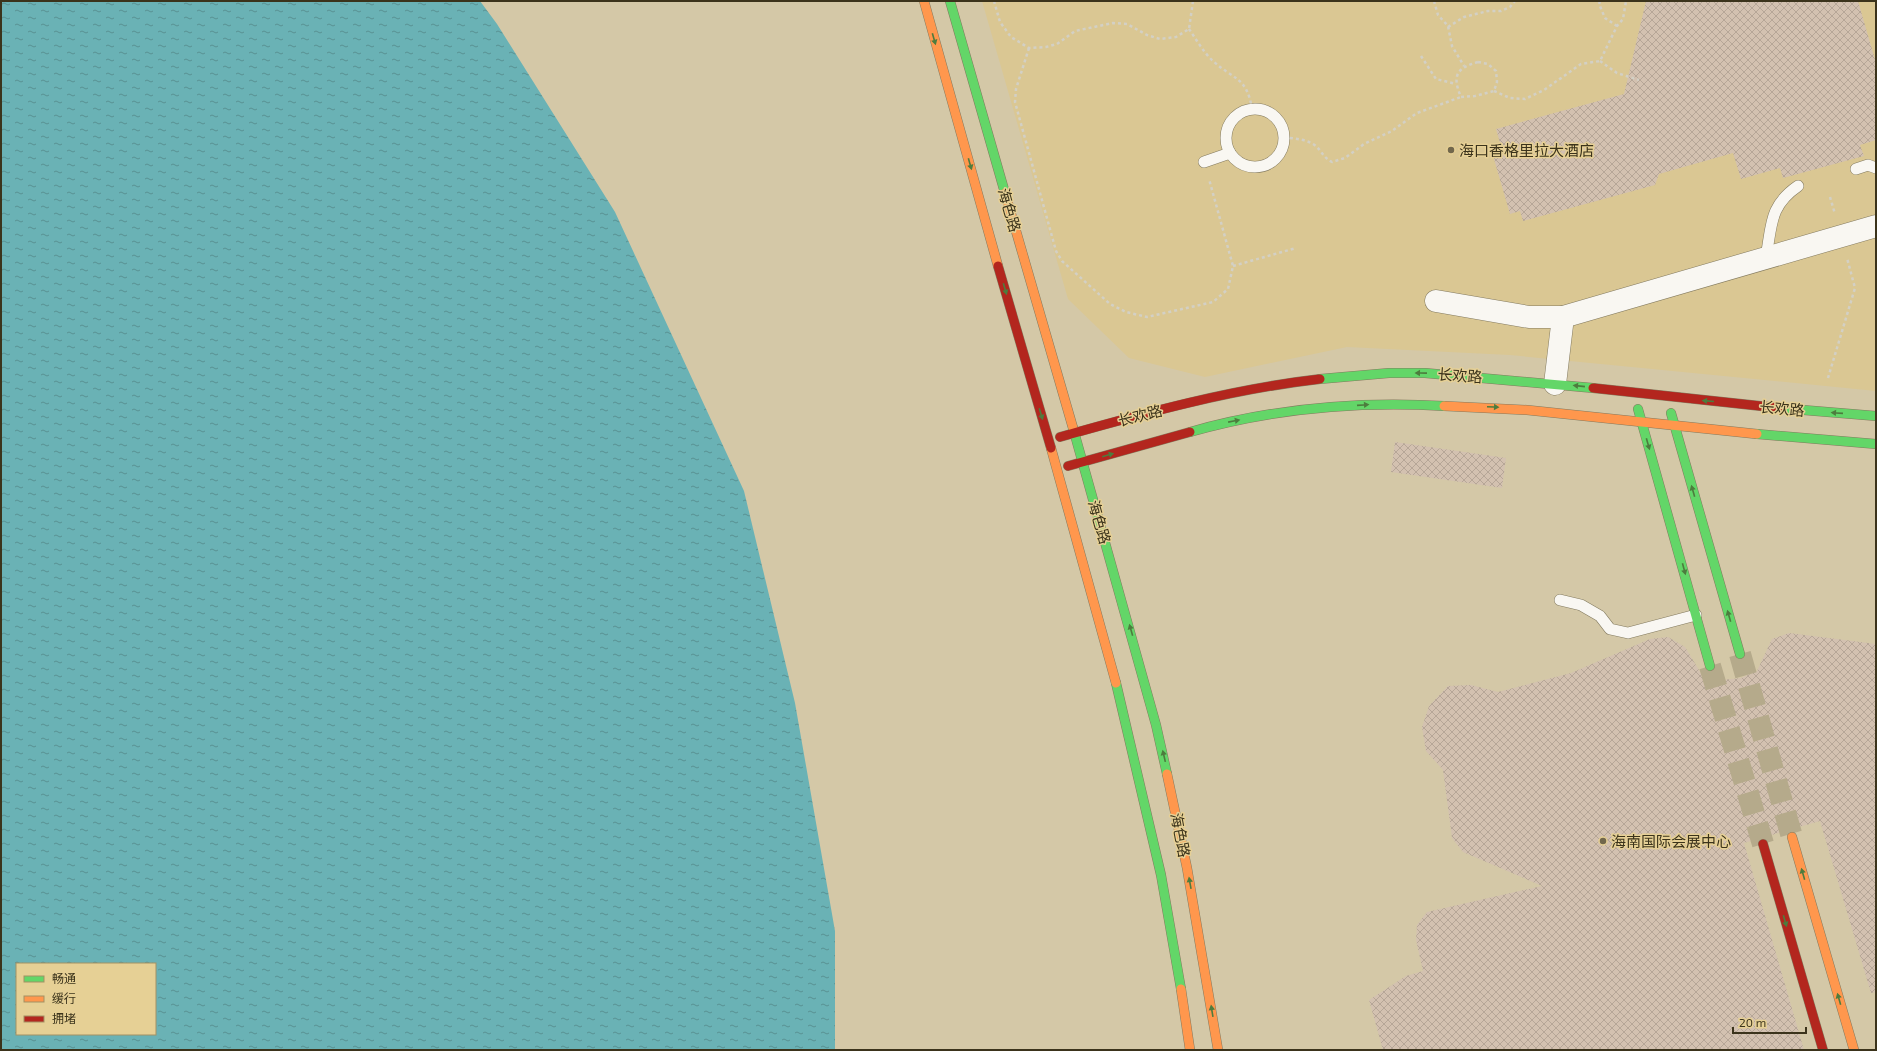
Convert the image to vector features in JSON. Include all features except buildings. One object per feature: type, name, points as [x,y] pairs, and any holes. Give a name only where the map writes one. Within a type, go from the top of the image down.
[{"type":"street","name":"海色路","points":[[924,1],[1116,680],[1151,821],[1178,966],[1190,1050]]},
{"type":"street","name":"海色路","points":[[950,1],[1140,664],[1174,798],[1201,942],[1218,1050]]},
{"type":"street","points":[[1436,301],[1529,317],[1563,317],[1876,226]]},
{"type":"street","points":[[1555,384],[1563,317]]},
{"type":"street","name":"长欢路","points":[[1049,440],[1139,415],[1246,391],[1318,379],[1391,372],[1426,373],[1555,384],[1666,397],[1876,416]]},
{"type":"street","points":[[1633,393],[1710,666]]},
{"type":"street","points":[[1666,397],[1740,654]]},
{"type":"street","name":"长欢路","points":[[1057,469],[1215,425],[1288,412],[1362,405],[1433,404],[1527,410],[1876,444]]},
{"type":"street","points":[[1792,837],[1854,1050]]},
{"type":"street","points":[[1763,844],[1823,1050]]},
{"type":"lane","points":[[1252,109],[1262,109],[1270,113],[1278,120],[1283,128],[1284,137],[1283,147],[1279,155],[1272,162],[1264,166],[1254,167],[1245,165],[1236,160],[1230,153],[1227,144],[1227,134],[1235,117],[1252,109]]},
{"type":"lane","points":[[1204,162],[1230,153]]},
{"type":"lane","points":[[1856,169],[1868,165],[1876,168]]},
{"type":"lane","points":[[1766,257],[1775,211],[1784,196],[1798,186]]},
{"type":"lane","points":[[1560,600],[1581,605],[1600,616],[1610,629],[1628,633],[1696,615]]},
{"type":"path","points":[[994,1],[1000,22],[1011,37],[1029,48],[1046,47],[1057,44],[1076,31],[1113,23],[1127,24],[1147,35],[1160,39],[1176,36],[1188,29]]},
{"type":"path","points":[[1193,1],[1188,29],[1212,60],[1243,82],[1250,95],[1252,109]]},
{"type":"path","points":[[1434,1],[1438,15],[1448,27],[1452,46],[1464,66]]},
{"type":"path","points":[[1448,27],[1464,17],[1488,11],[1501,11],[1510,7],[1515,1]]},
{"type":"path","points":[[1600,1],[1599,4],[1605,18],[1616,26]]},
{"type":"path","points":[[1600,61],[1616,26],[1622,19],[1626,1]]},
{"type":"path","points":[[1029,48],[1016,89],[1015,102],[1056,251],[1062,261],[1110,304],[1126,312],[1147,317],[1213,302],[1228,289],[1233,266],[1204,162]]},
{"type":"path","points":[[1420,56],[1436,79],[1456,84]]},
{"type":"path","points":[[1284,137],[1306,140],[1316,146],[1324,158],[1332,162],[1344,158],[1364,144],[1392,131],[1417,112],[1461,97],[1475,96],[1494,91],[1510,98],[1525,99],[1544,90],[1581,64],[1600,61],[1617,73],[1639,80]]},
{"type":"path","points":[[1461,97],[1456,84],[1457,74],[1464,66],[1478,62],[1488,64],[1496,71],[1497,82],[1494,91]]},
{"type":"path","points":[[1828,378],[1855,288],[1830,197]]},
{"type":"path","points":[[1233,266],[1296,248]]},
{"type":"shaded area","name":"海口香格里拉大酒店","points":[[982,1],[1876,1],[1876,391],[1510,355],[1347,347],[1205,377],[1129,358],[1068,299]]},
{"type":"water","points":[[1,1],[480,1],[497,24],[615,212],[744,491],[795,703],[835,931],[835,1050],[1,1050]]},
{"type":"tunnel","points":[[1740,654],[1792,837]]},
{"type":"tunnel","points":[[1710,666],[1763,844]]},
{"type":"traffic: fast","points":[[950,1],[1005,193]]},
{"type":"traffic: fast","points":[[1320,379],[1389,373],[1425,373],[1593,388]]},
{"type":"traffic: fast","points":[[1190,432],[1252,418],[1316,408],[1380,405],[1444,406]]},
{"type":"traffic: fast","points":[[1779,408],[1876,416]]},
{"type":"traffic: fast","points":[[1638,409],[1710,666]]},
{"type":"traffic: fast","points":[[1671,413],[1740,654]]},
{"type":"traffic: fast","points":[[1073,428],[1156,725],[1167,774]]},
{"type":"traffic: fast","points":[[1757,434],[1876,444]]},
{"type":"traffic: fast","points":[[1116,683],[1161,875],[1181,989]]},
{"type":"traffic: slow","points":[[924,1],[998,266]]},
{"type":"traffic: slow","points":[[1005,193],[1073,428]]},
{"type":"traffic: slow","points":[[1444,406],[1527,410],[1757,434]]},
{"type":"traffic: slow","points":[[1051,448],[1116,683]]},
{"type":"traffic: slow","points":[[1167,774],[1187,868],[1218,1050]]},
{"type":"traffic: slow","points":[[1792,837],[1854,1050]]},
{"type":"traffic: slow","points":[[1181,989],[1190,1050]]},
{"type":"traffic: jam","points":[[998,266],[1051,448]]},
{"type":"traffic: jam","points":[[1060,437],[1124,419],[1221,395],[1287,383],[1320,379]]},
{"type":"traffic: jam","points":[[1593,388],[1779,408]]},
{"type":"traffic: jam","points":[[1068,466],[1190,432]]},
{"type":"traffic: jam","points":[[1763,844],[1823,1050]]},
{"type":"place","name":"海口香格里拉大酒店","points":[[1451,150]]},
{"type":"place","name":"海南国际会展中心","points":[[1603,841]]}]
